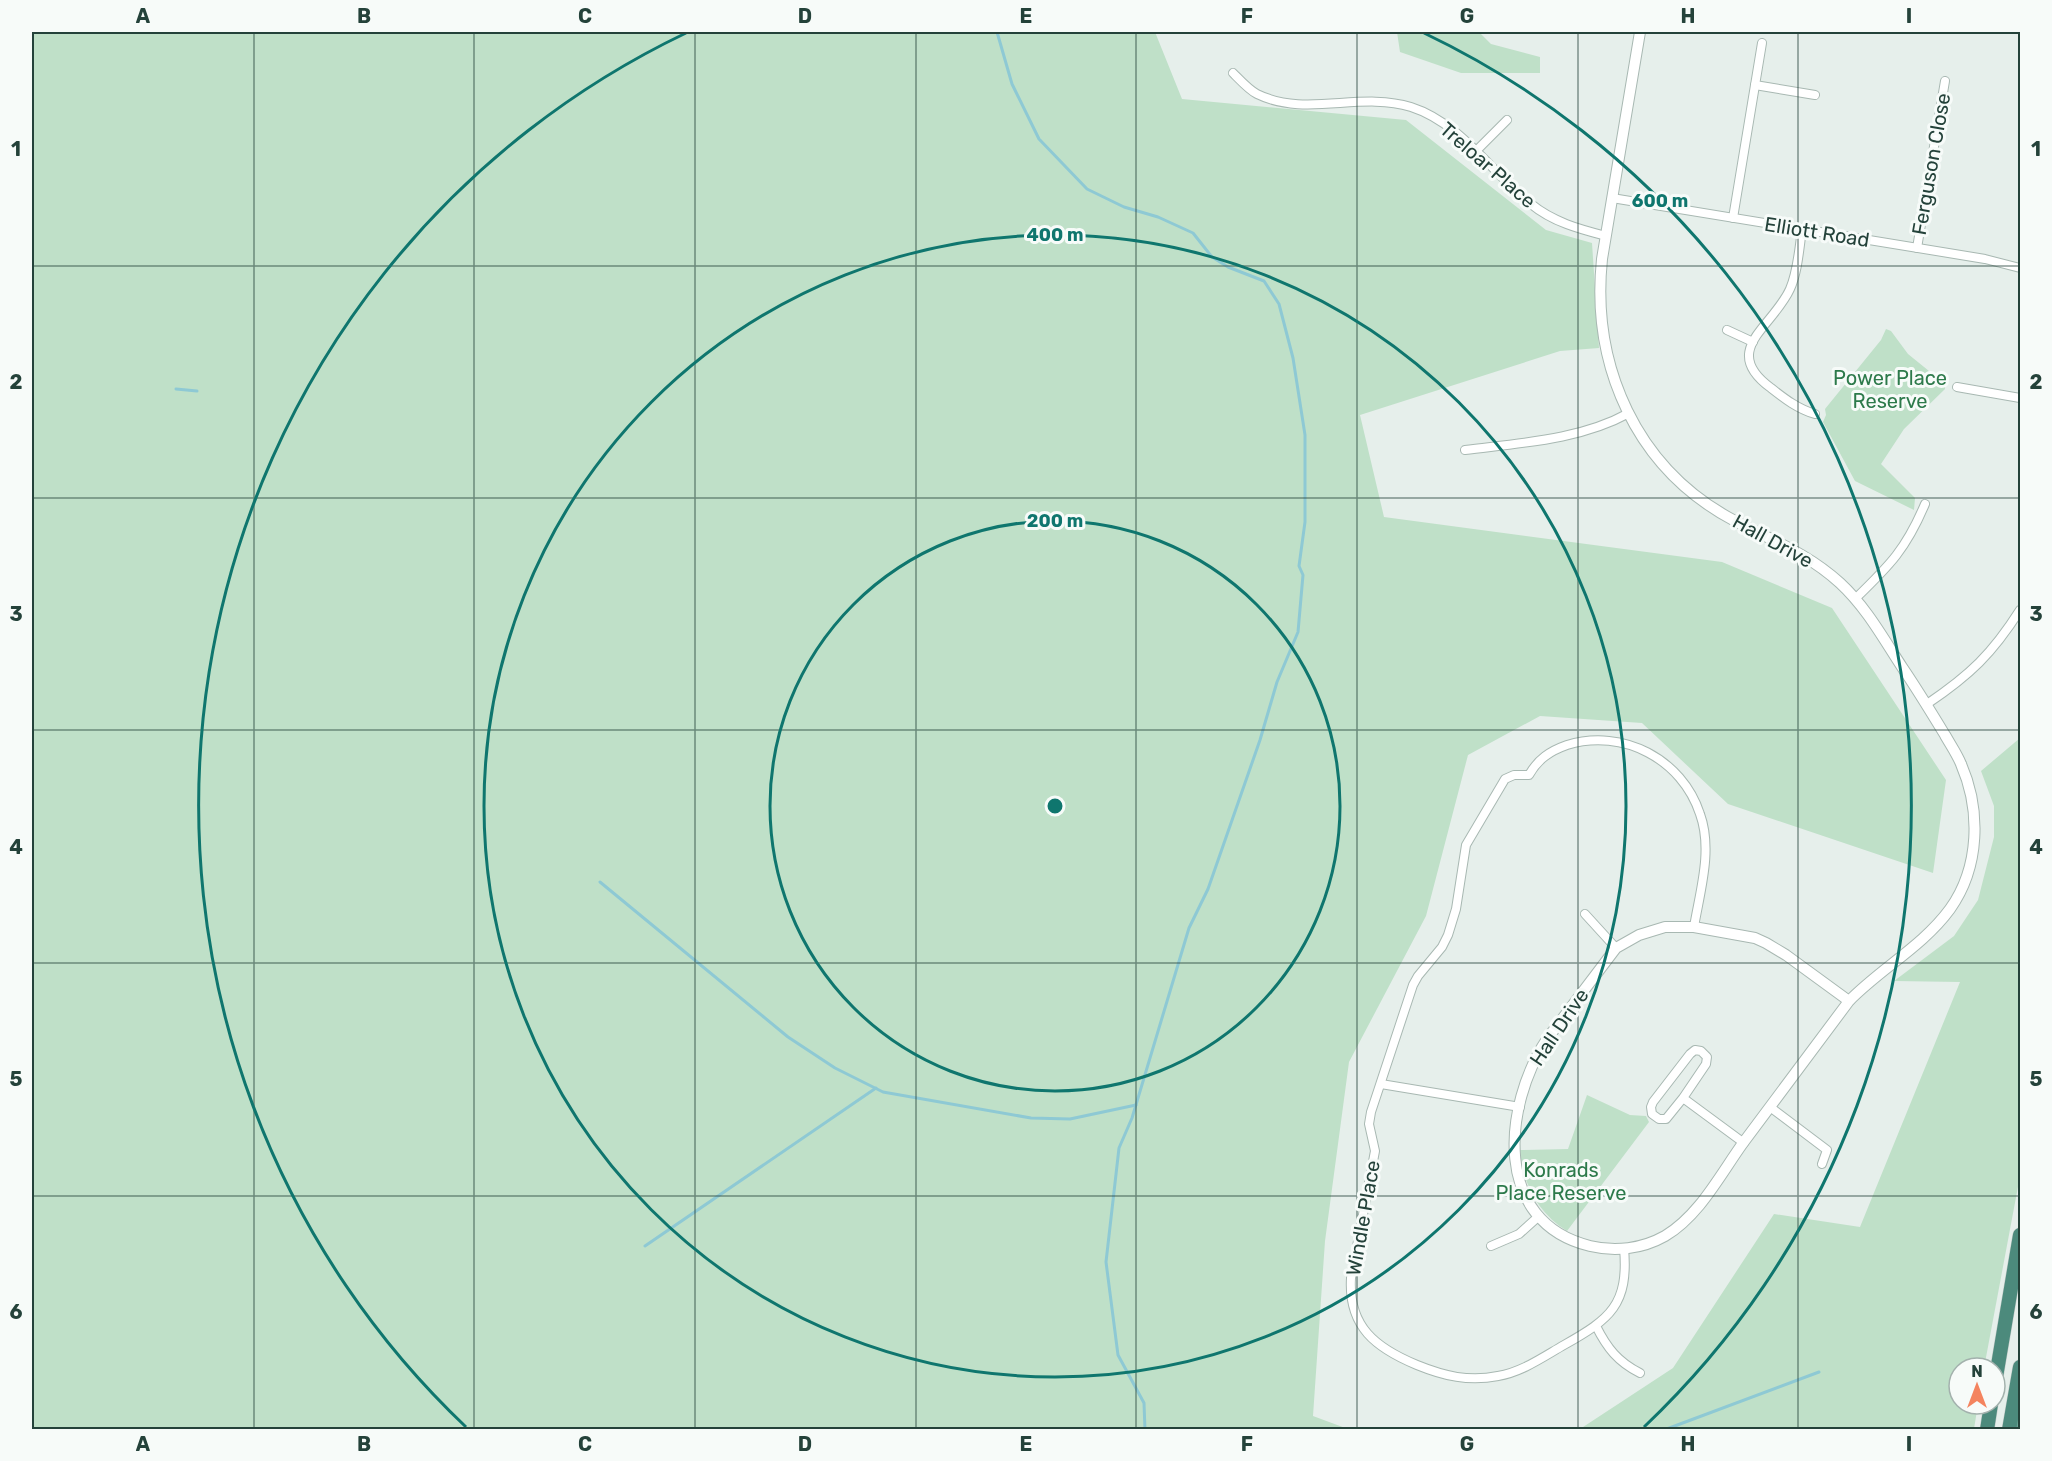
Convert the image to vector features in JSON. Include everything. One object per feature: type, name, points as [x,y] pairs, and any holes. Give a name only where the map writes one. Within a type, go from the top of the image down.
[{"type":"highway","points":[[2000,1356],[2020,1235]]},
{"type":"highway","points":[[2009,1430],[2020,1378]]},
{"type":"main road","points":[[2016,1430],[2020,1410]]},
{"type":"street","name":"Hall Drive","points":[[1640,32],[1599,286],[1602,328],[1610,369],[1629,413],[1646,442],[1665,467],[1690,491],[1735,521],[1797,551],[1820,567],[1856,598],[1961,762],[1971,793],[1975,827],[1972,858],[1964,884],[1950,908],[1932,930],[1849,1001],[1716,1183],[1682,1223],[1654,1241],[1624,1248],[1605,1248],[1578,1243],[1555,1230],[1539,1216],[1526,1196],[1516,1172],[1514,1140],[1528,1077],[1538,1052],[1616,948],[1652,930],[1679,926],[1749,937],[1766,943],[1786,955],[1849,1001]]},
{"type":"street","points":[[1733,218],[1762,43]]},
{"type":"street","name":"Treloar Place","points":[[1233,74],[1256,94],[1288,104],[1319,105],[1375,101],[1410,107],[1441,122],[1476,151],[1531,204],[1552,218],[1576,228],[1606,236]]},
{"type":"street","name":"Ferguson Close","points":[[1917,248],[1945,81]]},
{"type":"street","points":[[1755,85],[1815,95]]},
{"type":"street","points":[[1476,151],[1507,120]]},
{"type":"street","name":"Elliott Road","points":[[1612,198],[1999,262],[2020,268]]},
{"type":"street","points":[[1803,230],[1791,287],[1786,298],[1753,342],[1748,358],[1752,371],[1757,377],[1800,410],[1815,414]]},
{"type":"street","points":[[1727,330],[1753,342]]},
{"type":"street","points":[[1957,387],[2020,398]]},
{"type":"street","points":[[1465,450],[1550,439],[1611,422],[1629,413]]},
{"type":"street","points":[[1856,598],[1897,556],[1912,533],[1924,504]]},
{"type":"street","points":[[1926,704],[1958,683],[1978,666],[1997,645],[2020,610]]},
{"type":"street","name":"Windle Place","points":[[1624,1248],[1625,1271],[1620,1296],[1609,1313],[1596,1326],[1520,1370],[1500,1376],[1460,1378],[1433,1371],[1388,1352],[1371,1339],[1358,1320],[1351,1288],[1375,1151],[1370,1118],[1413,985],[1442,947],[1452,927],[1468,838],[1505,779],[1514,775],[1529,776],[1535,765],[1553,751],[1592,740],[1631,745],[1656,757],[1686,785],[1696,804],[1705,833],[1705,861],[1694,927]]},
{"type":"street","points":[[1585,914],[1616,948]]},
{"type":"street","points":[[1695,1050],[1701,1051],[1706,1055],[1707,1062],[1683,1098],[1666,1119],[1659,1119],[1652,1114],[1653,1102],[1690,1054],[1695,1050]]},
{"type":"street","points":[[1381,1084],[1520,1107]]},
{"type":"street","points":[[1683,1098],[1744,1143]]},
{"type":"street","points":[[1770,1107],[1827,1150],[1822,1164]]},
{"type":"street","points":[[1491,1246],[1519,1234],[1539,1216]]},
{"type":"street","points":[[1596,1326],[1618,1360],[1640,1373]]},
{"type":"green space","points":[[32,32],[1155,32],[1182,99],[1406,120],[1546,230],[1592,243],[1599,348],[1560,351],[1360,415],[1384,517],[1722,562],[1832,608],[1946,780],[1933,873],[1728,804],[1642,723],[1540,716],[1468,755],[1426,916],[1349,1062],[1325,1241],[1313,1416],[1348,1429],[32,1429]]},
{"type":"green space","points":[[1397,32],[1479,32],[1491,44],[1540,57],[1540,73],[1461,73],[1400,52]]},
{"type":"green space","name":"Power Place Reserve","points":[[1886,329],[1891,331],[1908,354],[1945,384],[1945,389],[1904,429],[1881,464],[1915,498],[1914,510],[1855,481],[1823,422],[1826,415],[1825,409],[1881,340]]},
{"type":"green space","points":[[2020,738],[2020,1176],[1986,1356],[1947,1356],[1947,1416],[1976,1416],[1974,1429],[1580,1429],[1673,1368],[1774,1214],[1860,1227],[1960,982],[1894,981],[1954,936],[1978,900],[1994,837],[1994,806],[1981,771]]},
{"type":"green space","name":"Konrads Place Reserve","points":[[1587,1095],[1630,1115],[1646,1116],[1649,1122],[1567,1231],[1547,1215],[1533,1196],[1524,1174],[1520,1150],[1568,1149]]},
{"type":"waterway","points":[[997,32],[1012,84],[1039,139],[1087,189],[1124,207],[1158,217],[1193,233],[1212,257],[1228,267],[1264,281],[1279,304],[1293,358],[1305,435],[1305,522],[1299,566],[1303,575],[1298,632],[1277,682],[1260,740],[1208,889],[1189,928],[1132,1118],[1119,1148],[1106,1262],[1118,1355],[1144,1403],[1145,1430]]},
{"type":"waterway","points":[[176,389],[197,391]]},
{"type":"waterway","points":[[600,882],[788,1037],[835,1068],[883,1092],[1031,1118],[1070,1119],[1136,1105]]},
{"type":"waterway","points":[[645,1246],[876,1088]]},
{"type":"waterway","points":[[1664,1430],[1819,1372]]}]
